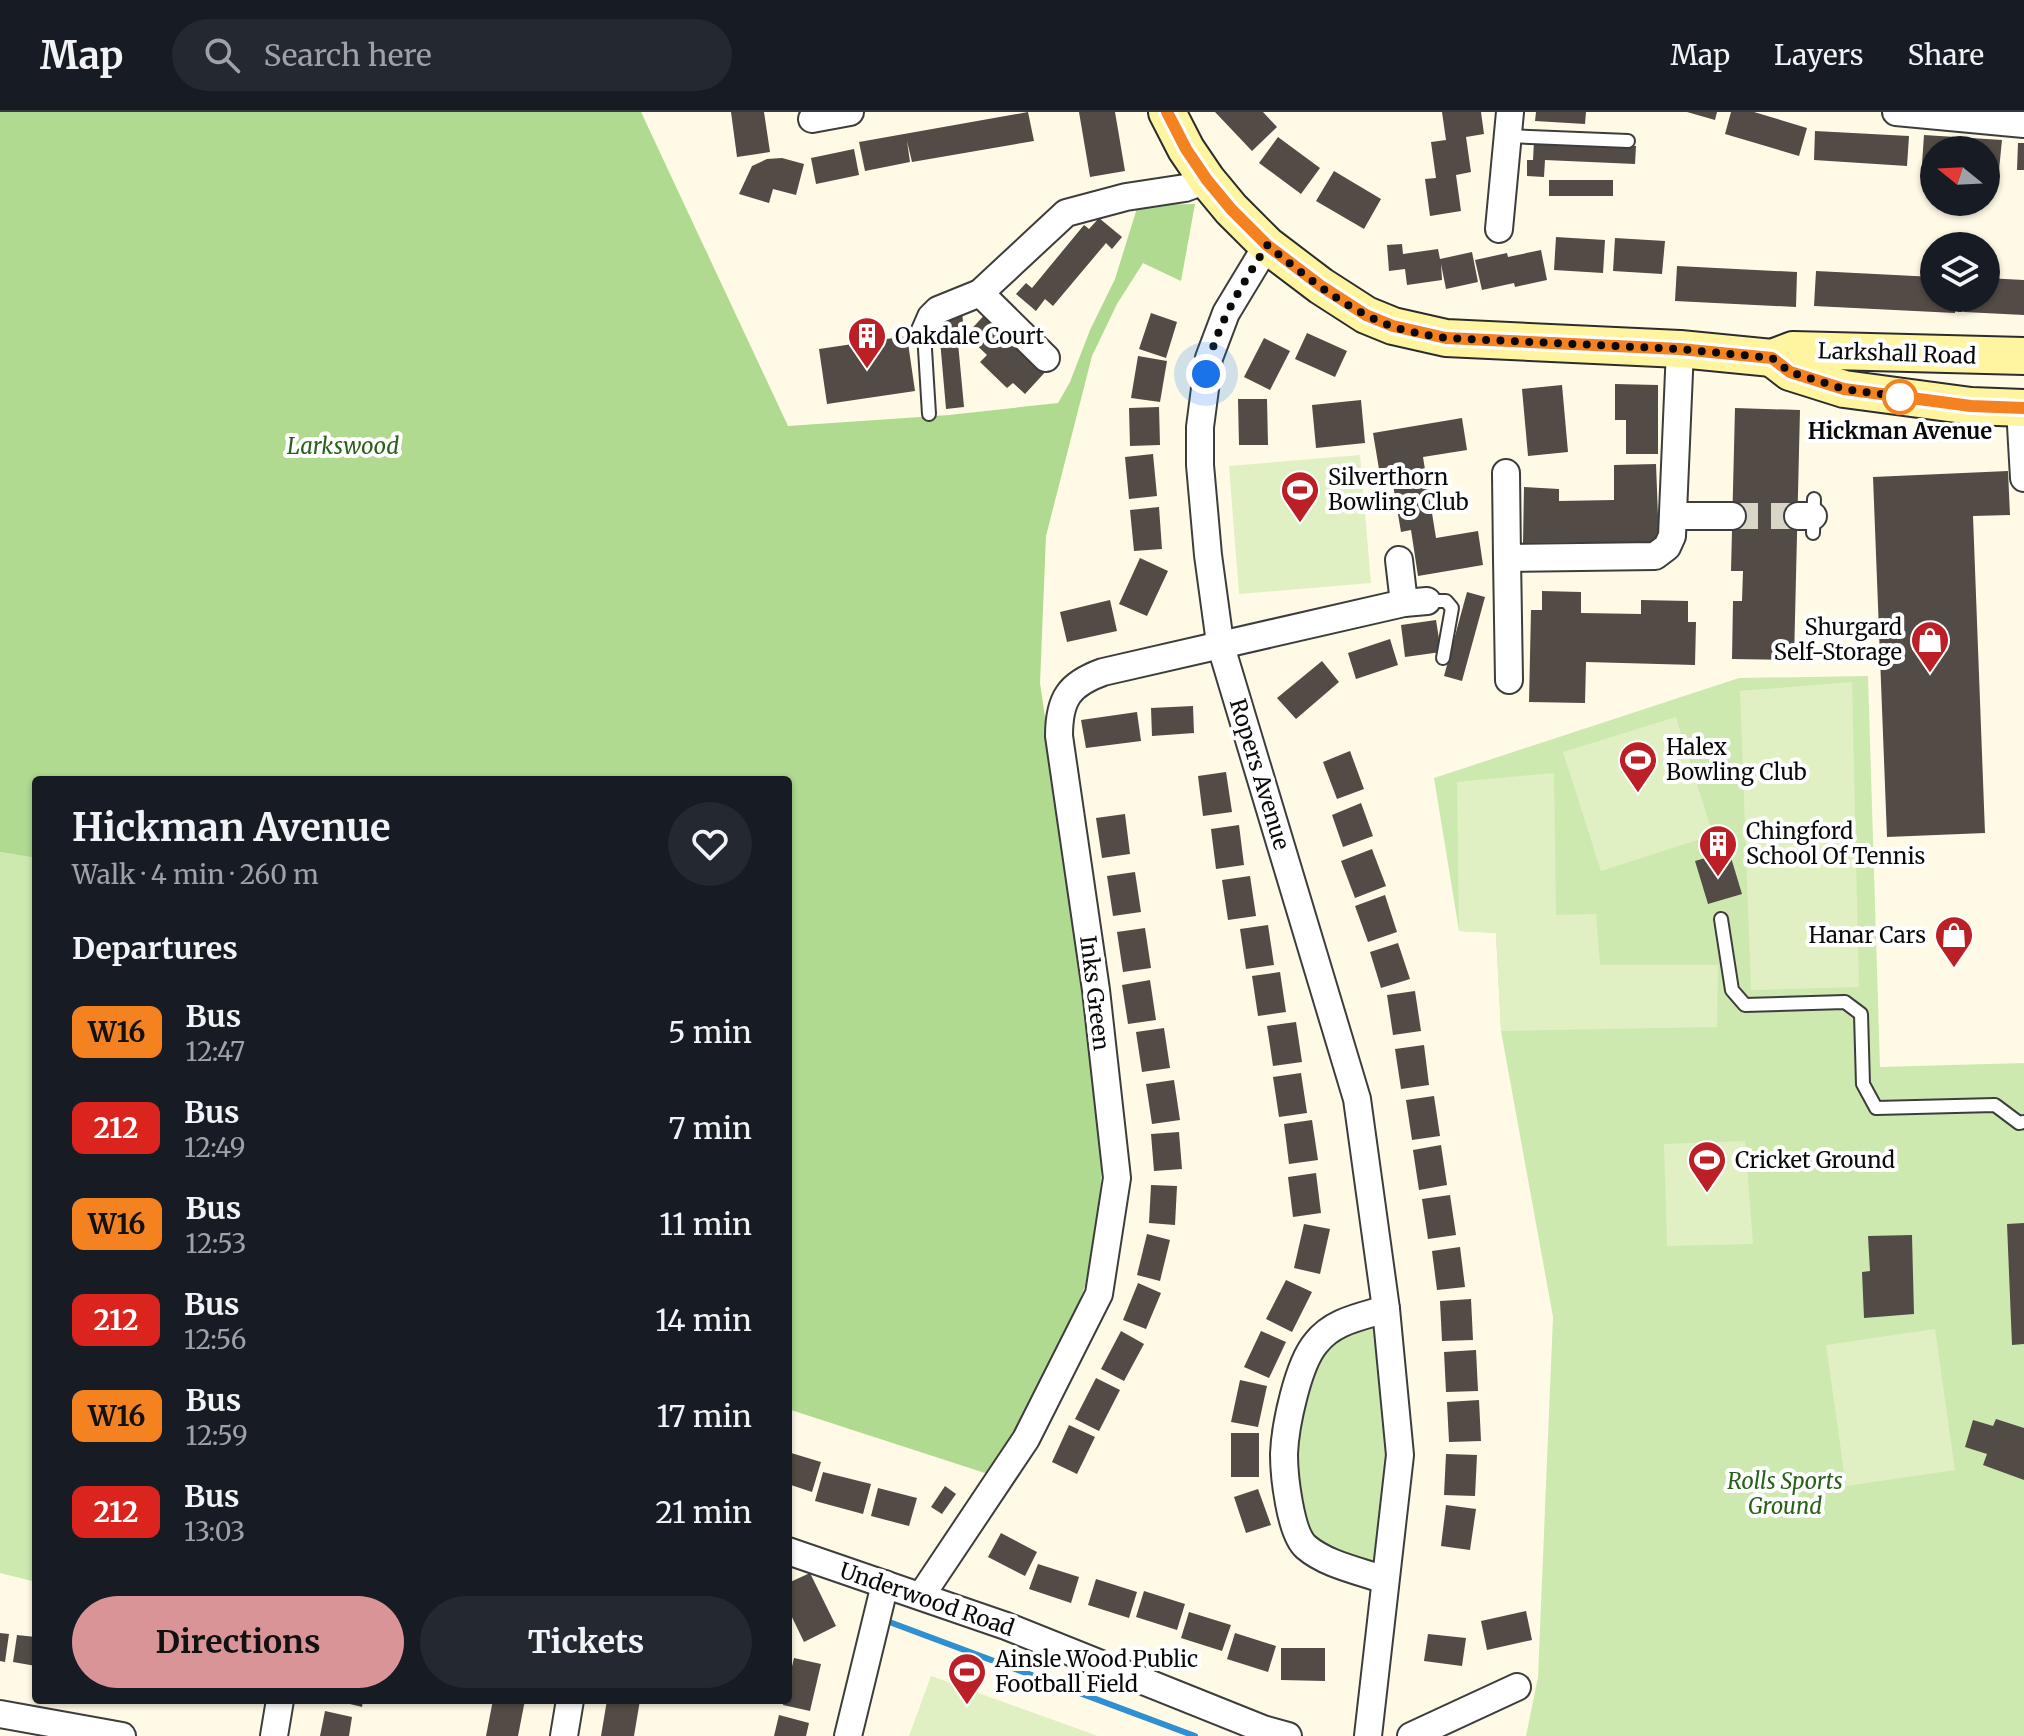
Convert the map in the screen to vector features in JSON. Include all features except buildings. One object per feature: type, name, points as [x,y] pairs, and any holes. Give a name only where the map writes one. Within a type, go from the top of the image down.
[{"type":"main road","name":"Larkshall Road","points":[[1167,112],[1207,180],[1267,245],[1366,315],[1393,326],[1446,338],[1680,349],[1772,358],[1793,350],[2024,356]]},
{"type":"main road","points":[[1983,355],[2005,369],[2015,381],[2022,408]]},
{"type":"main road","name":"Larkshall Road","points":[[1772,358],[1790,372],[1844,389],[1971,406],[2022,408]]},
{"type":"street","points":[[812,119],[850,112]]},
{"type":"street","points":[[1896,112],[2024,124]]},
{"type":"street","points":[[1499,229],[1509,124]]},
{"type":"street","points":[[924,333],[938,310],[980,293],[1066,213],[1126,197],[1185,188],[1207,180]]},
{"type":"street","name":"Ropers Avenue","points":[[1267,245],[1226,313],[1209,358],[1203,390],[1200,465],[1220,643],[1357,1099],[1386,1309],[1400,1455],[1368,1736]]},
{"type":"street","points":[[980,293],[1046,358]]},
{"type":"street","points":[[1507,558],[1655,556],[1667,547],[1672,536],[1674,516],[1680,349]]},
{"type":"street","points":[[2022,408],[2024,478]]},
{"type":"street","points":[[1506,473],[1509,680]]},
{"type":"street","points":[[1674,516],[1732,516]]},
{"type":"street","points":[[1399,560],[1416,602]]},
{"type":"street","name":"Inks Green","points":[[921,1596],[1026,1439],[1099,1294],[1117,1178],[1096,990],[1059,736],[1059,714],[1068,693],[1082,679],[1103,672],[1220,643],[1416,602]]},
{"type":"street","points":[[1385,1580],[1326,1559],[1304,1546],[1293,1525],[1284,1454],[1294,1392],[1315,1344],[1339,1323],[1386,1309]]},
{"type":"street","name":"Underwood Road","points":[[792,1552],[1006,1626],[1263,1729],[1288,1736]]},
{"type":"street","points":[[848,1736],[885,1584]]},
{"type":"street","points":[[1411,1736],[1517,1687]]},
{"type":"street","points":[[274,1736],[279,1704]]},
{"type":"street","points":[[564,1736],[569,1704]]},
{"type":"street","points":[[0,1714],[122,1736]]},
{"type":"lane","points":[[1509,124],[1628,141]]},
{"type":"lane","points":[[924,333],[929,414]]},
{"type":"lane","points":[[1416,602],[1446,601],[1452,608],[1443,658]]},
{"type":"lane","points":[[1721,919],[1732,990],[1745,1005],[1845,1002],[1861,1014],[1863,1084],[1876,1108],[1995,1105],[2019,1123],[2024,1122]]},
{"type":"green space","name":"Larkswood","points":[[0,112],[641,112],[788,426],[949,415],[1058,403],[1115,279],[1138,205],[1195,204],[1181,281],[1143,263],[1117,304],[1092,356],[1046,536],[1040,683],[1103,1112],[1100,1209],[1085,1286],[1055,1362],[988,1474],[792,1410],[792,776],[32,776],[32,857],[0,852]]},
{"type":"green space","name":"Silverthorn Bowling Club","points":[[1360,455],[1371,583],[1239,594],[1229,466]]},
{"type":"green space","name":"Rolls Sports Ground","points":[[1868,676],[1880,1067],[2024,1063],[2024,1736],[1526,1736],[1538,1677],[1553,1317],[1501,1031],[1496,933],[1459,931],[1434,778],[1739,678]]},
{"type":"green space","points":[[1852,682],[1859,987],[1751,990],[1740,691]]},
{"type":"green space","name":"Halex Bowling Club","points":[[1676,717],[1713,835],[1601,871],[1563,752]]},
{"type":"green space","points":[[1554,773],[1556,915],[1596,914],[1600,965],[1718,965],[1717,1027],[1501,1031],[1496,933],[1459,931],[1457,782]]},
{"type":"green space","points":[[0,852],[32,857],[32,1581],[0,1573]]},
{"type":"green space","name":"Cricket Ground","points":[[1745,1141],[1753,1244],[1667,1246],[1664,1144]]},
{"type":"green space","points":[[1386,1309],[1400,1455],[1385,1580],[1326,1559],[1293,1525],[1294,1392],[1315,1344]]},
{"type":"green space","points":[[1935,1329],[1955,1470],[1846,1486],[1826,1345]]},
{"type":"green space","name":"Ainsle Wood Public Football Field","points":[[931,1676],[1098,1736],[909,1736]]},
{"type":"waterway","points":[[884,1620],[1195,1736]]},
{"type":"tunnel","points":[[1732,516],[1798,516]]},
{"type":"bus line","name":"W16","points":[[1167,112],[1207,180],[1267,245],[1366,315],[1393,326],[1446,338],[1680,349],[1772,358],[1790,372],[1844,389],[1971,406],[2024,408]]},
{"type":"place","name":"Oakdale Court","points":[[867,370]]},
{"type":"place","name":"Hickman Avenue","points":[[1900,397]]},
{"type":"place","name":"Silverthorn Bowling Club","points":[[1300,524]]},
{"type":"place","name":"Shurgard Self-Storage","points":[[1930,674]]},
{"type":"place","name":"Halex Bowling Club","points":[[1638,794]]},
{"type":"place","name":"Chingford School Of Tennis","points":[[1718,878]]},
{"type":"place","name":"Hanar Cars","points":[[1954,969]]},
{"type":"place","name":"Cricket Ground","points":[[1707,1194]]},
{"type":"place","name":"Ainsle Wood Public Football Field","points":[[967,1706]]},
{"type":"route","points":[[1206,374],[1226,313],[1267,245],[1366,315],[1415,332],[1446,338],[1680,349],[1772,358],[1790,372],[1844,389],[1909,398],[1900,397]]}]
